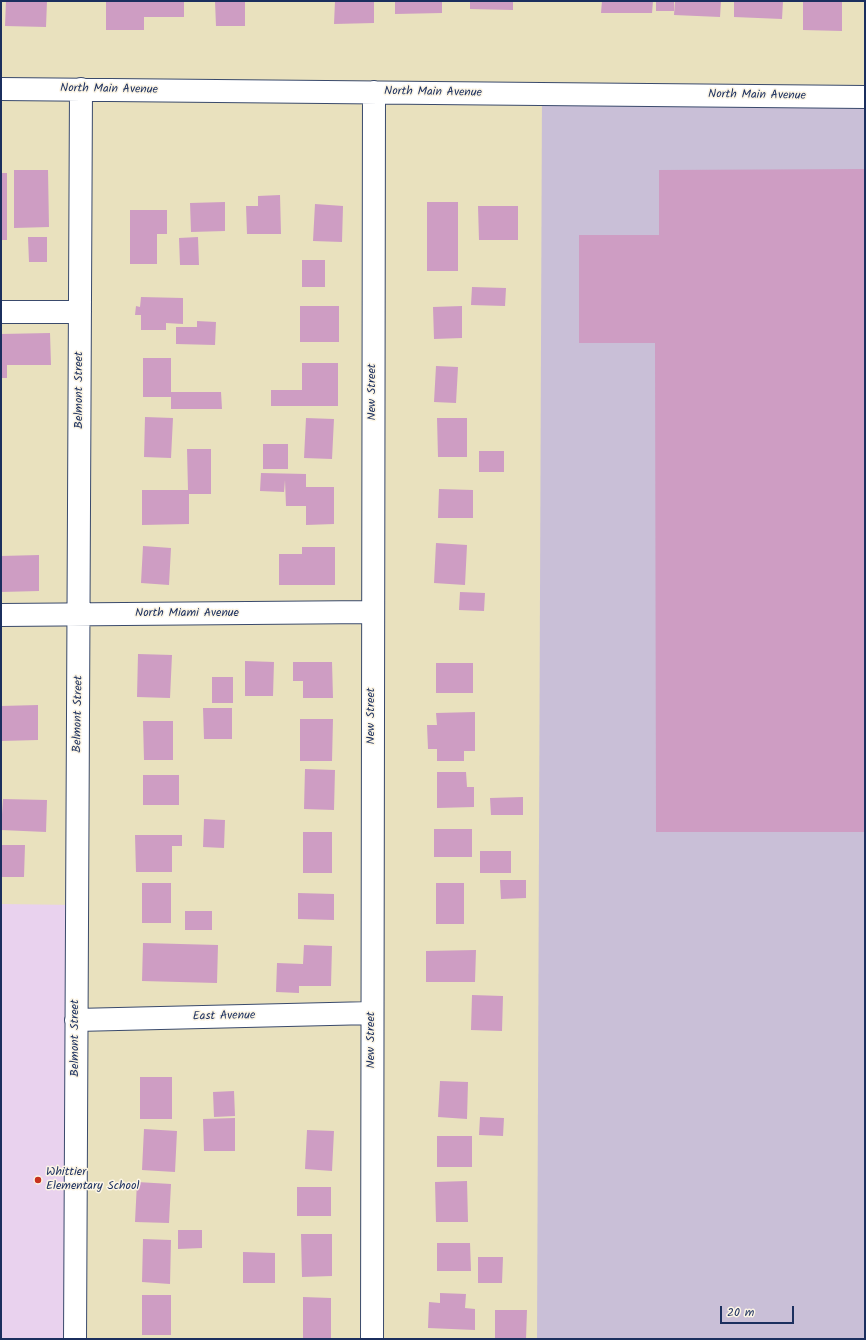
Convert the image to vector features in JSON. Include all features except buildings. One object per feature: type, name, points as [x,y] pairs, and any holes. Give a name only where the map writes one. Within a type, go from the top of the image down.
[{"type":"street","name":"North Main Avenue","points":[[1,89],[865,97]]},
{"type":"street","name":"Belmont Street","points":[[75,1339],[80,614],[81,89]]},
{"type":"street","name":"New Street","points":[[372,1339],[374,92]]},
{"type":"street","points":[[1,312],[80,312]]},
{"type":"street","name":"North Miami Avenue","points":[[1,615],[372,612]]},
{"type":"street","name":"East Avenue","points":[[76,1020],[372,1013]]},
{"type":"shaded area","points":[[542,94],[865,97],[865,1339],[537,1339]]},
{"type":"shaded area","name":"Whittier Elementary School","points":[[1,904],[77,905],[75,1339],[1,1339]]},
{"type":"place","name":"Whittier Elementary School","points":[[38,1180]]}]
